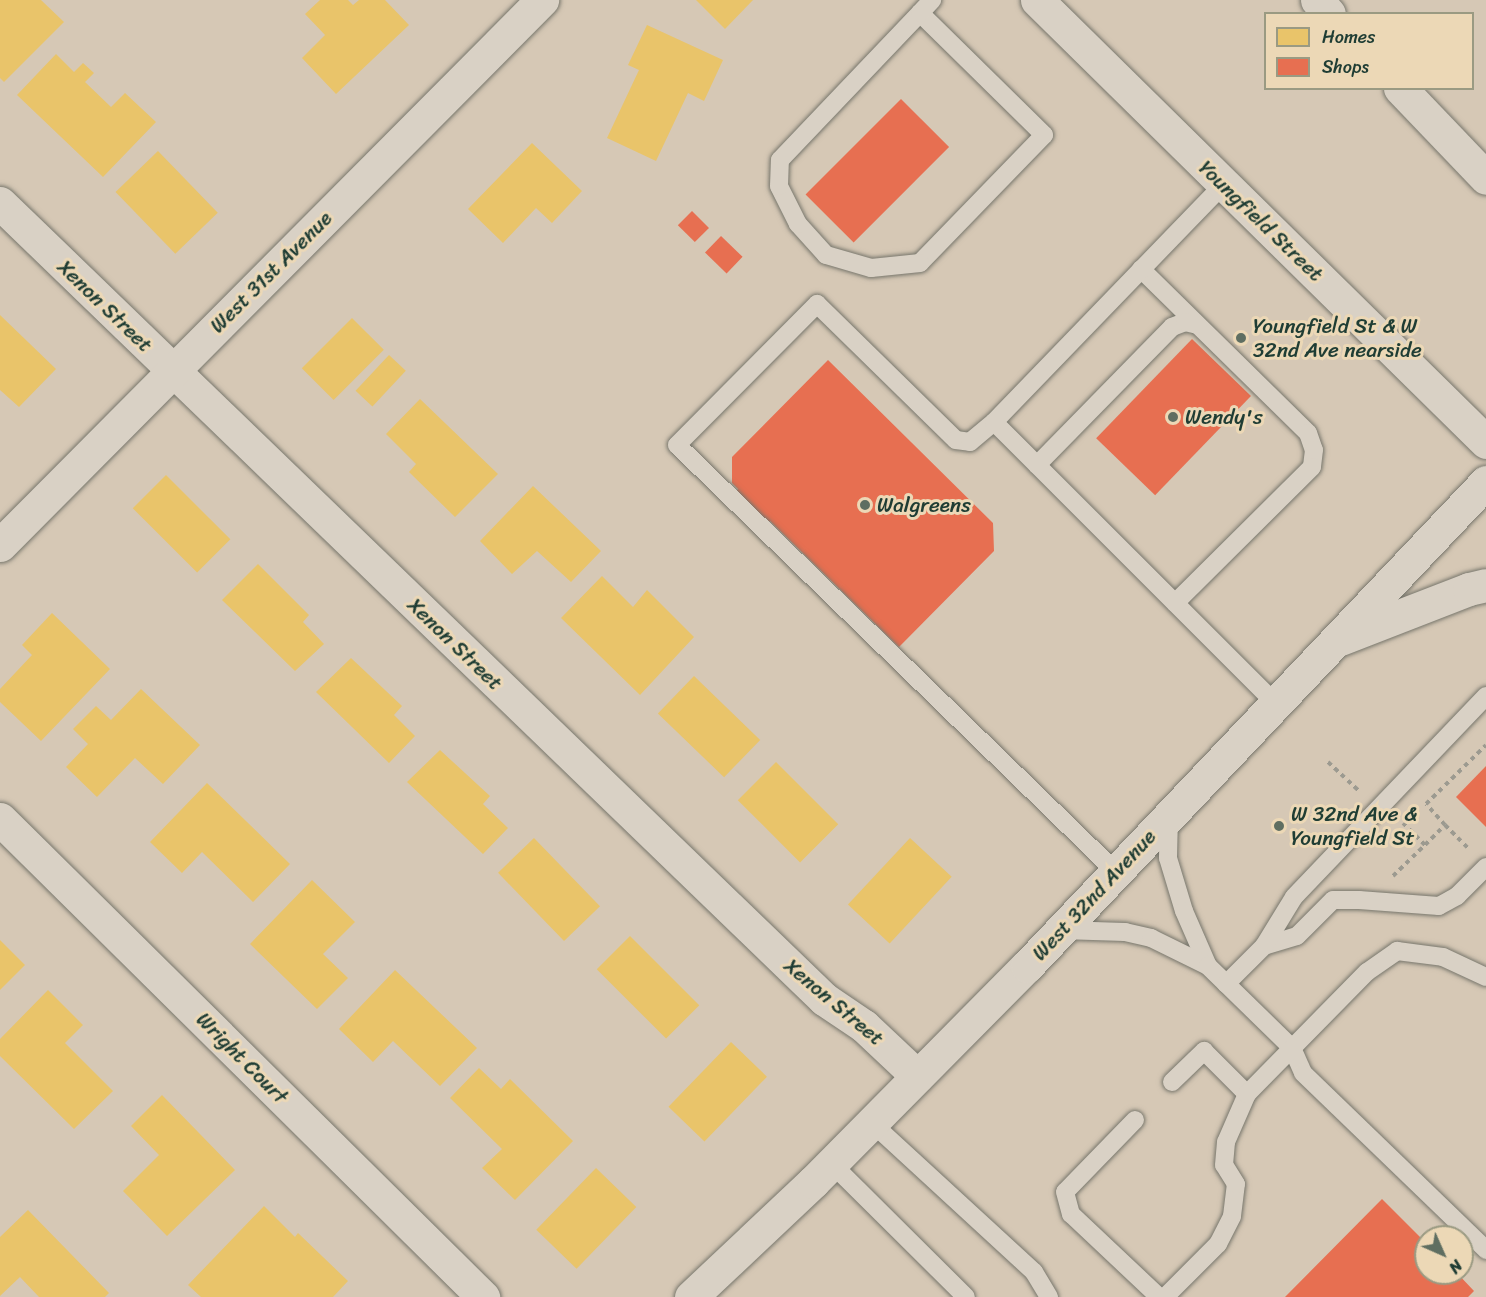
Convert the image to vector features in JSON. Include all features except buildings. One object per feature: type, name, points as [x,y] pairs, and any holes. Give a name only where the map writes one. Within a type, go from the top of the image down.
[{"type":"main road","name":"West 31st Avenue","points":[[0,545],[542,0]]},
{"type":"main road","name":"Youngfield Street","points":[[1037,0],[1486,442]]},
{"type":"main road","points":[[1317,0],[1327,12]]},
{"type":"main road","points":[[1402,90],[1486,178]]},
{"type":"main road","name":"Xenon Street","points":[[0,203],[824,999],[864,1026],[917,1076]]},
{"type":"main road","name":"West 32nd Avenue","points":[[691,1297],[872,1123],[1061,930],[1486,482]]},
{"type":"main road","points":[[1333,642],[1469,589],[1486,585]]},
{"type":"main road","name":"Wright Court","points":[[0,819],[483,1297]]},
{"type":"lane","points":[[926,6],[1044,135],[921,263],[871,268],[826,255],[798,224],[779,186],[780,160],[926,6]]},
{"type":"lane","points":[[1116,872],[937,696],[917,681],[677,445],[817,304],[956,440],[970,442],[994,422],[1224,184]]},
{"type":"lane","points":[[1141,269],[1308,433],[1314,450],[1312,467],[1175,603]]},
{"type":"lane","points":[[1037,465],[1172,327],[1185,322],[1198,325]]},
{"type":"lane","points":[[994,422],[1275,703]]},
{"type":"lane","points":[[1226,984],[1264,946],[1294,897],[1486,696]]},
{"type":"lane","points":[[1169,815],[1168,858],[1184,911],[1208,966]]},
{"type":"lane","points":[[1264,946],[1297,936],[1334,900],[1439,906],[1457,896],[1486,867]]},
{"type":"lane","points":[[1061,930],[1125,932],[1151,938],[1208,966],[1292,1048],[1303,1073],[1486,1250]]},
{"type":"lane","points":[[1165,1297],[1218,1244],[1232,1216],[1236,1184],[1224,1165],[1226,1142],[1247,1094],[1367,972],[1396,951],[1443,957],[1486,977]]},
{"type":"lane","points":[[1172,1082],[1204,1051],[1247,1094]]},
{"type":"lane","points":[[1135,1120],[1065,1192],[1071,1214],[1159,1297]]},
{"type":"lane","points":[[872,1123],[1034,1272],[1049,1297]]},
{"type":"lane","points":[[831,1163],[966,1297]]},
{"type":"path","points":[[1469,849],[1426,804],[1486,745]]},
{"type":"path","points":[[1425,845],[1445,825]]},
{"type":"place","name":"Youngfield St & W 32nd Ave nearside","points":[[1241,338]]},
{"type":"place","name":"Wendy's","points":[[1173,417]]},
{"type":"place","name":"Walgreens","points":[[865,505]]},
{"type":"place","name":"W 32nd Ave & Youngfield St","points":[[1279,826]]}]
